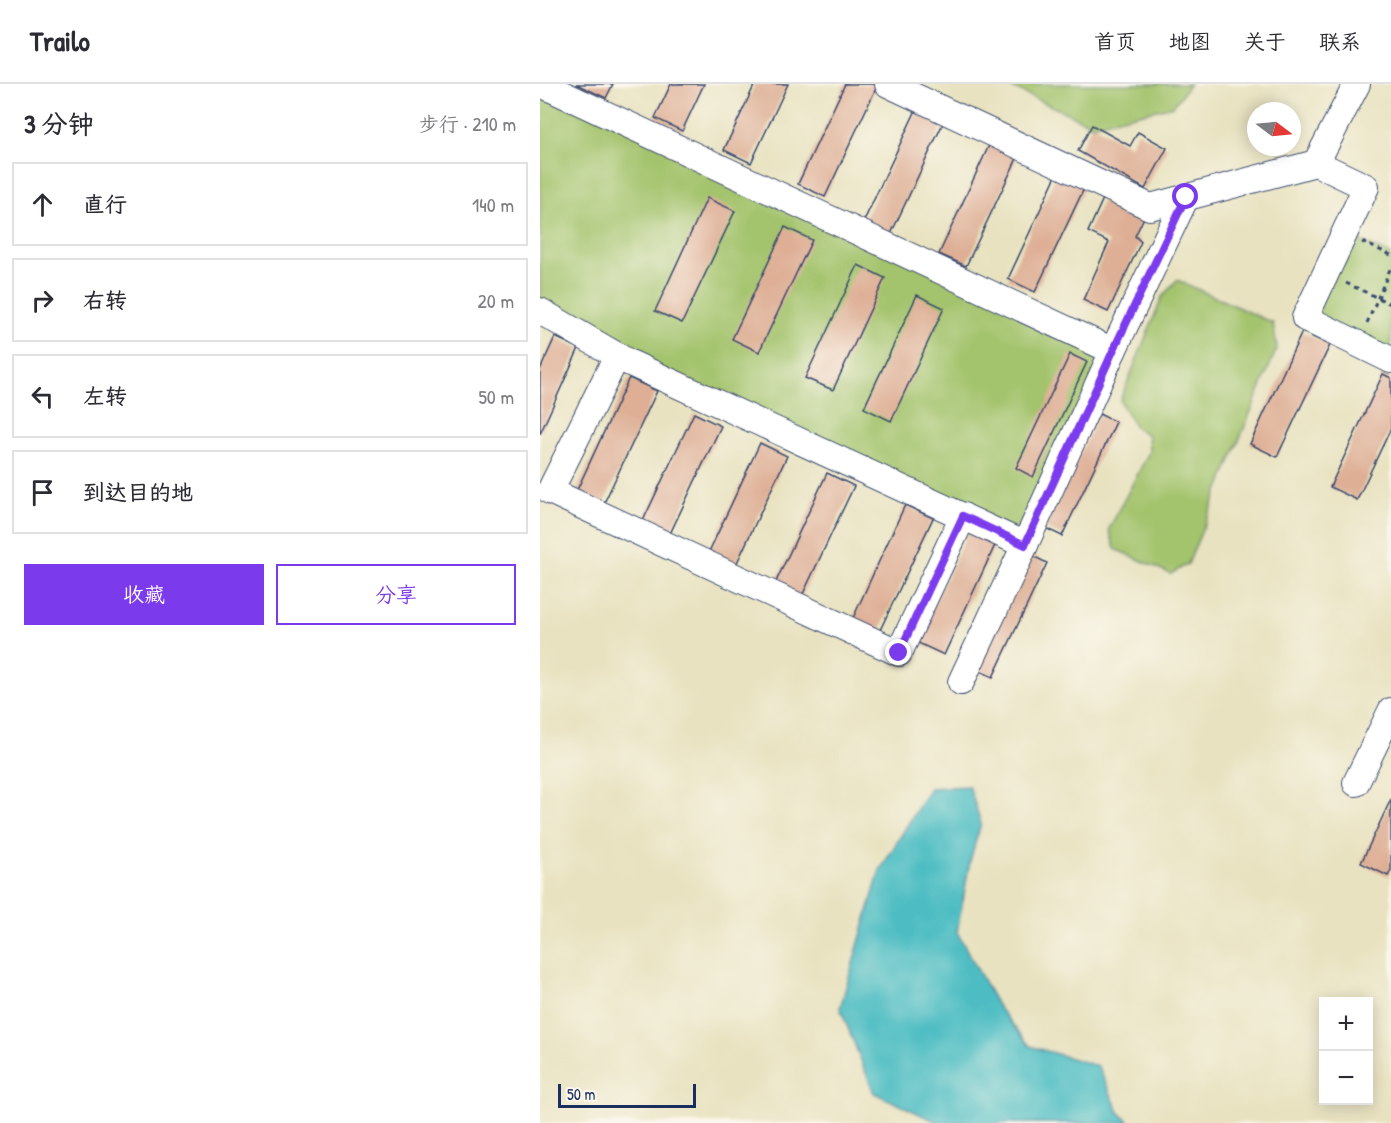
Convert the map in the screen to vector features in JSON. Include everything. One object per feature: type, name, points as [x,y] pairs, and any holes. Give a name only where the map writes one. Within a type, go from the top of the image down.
[{"type":"lane","points":[[541,84],[1113,351]]},
{"type":"lane","points":[[888,84],[1150,207],[1316,163],[1366,187],[1305,318],[1391,360]]},
{"type":"lane","points":[[1316,163],[1357,84]]},
{"type":"lane","points":[[961,682],[1186,197]]},
{"type":"lane","points":[[540,311],[617,356],[650,372],[1025,545]]},
{"type":"lane","points":[[617,356],[550,491],[899,653],[963,516]]},
{"type":"lane","points":[[1356,783],[1391,711]]},
{"type":"path","points":[[1344,233],[1391,255]]},
{"type":"path","points":[[1357,344],[1391,267]]},
{"type":"path","points":[[1325,274],[1391,304]]},
{"type":"green space","points":[[540,84],[1113,351],[1025,545],[540,311]]},
{"type":"green space","points":[[1004,84],[1190,84],[1173,106],[1092,125]]},
{"type":"green space","points":[[1344,233],[1391,255],[1391,360],[1305,318]]},
{"type":"green space","points":[[1177,280],[1273,323],[1277,348],[1188,564],[1171,574],[1115,549],[1109,529],[1149,452],[1148,435],[1135,427],[1120,401],[1162,297]]},
{"type":"water","points":[[969,786],[981,823],[970,861],[957,932],[998,1007],[1030,1046],[1098,1066],[1119,1112],[1130,1123],[939,1123],[874,1093],[840,1008],[880,870],[930,788]]},
{"type":"building","points":[[576,84],[613,84],[606,98]]},
{"type":"building","points":[[671,84],[704,84],[682,131],[655,118]]},
{"type":"building","points":[[755,84],[788,84],[751,163],[724,150]]},
{"type":"building","points":[[845,84],[878,84],[825,197],[798,184]]},
{"type":"building","points":[[916,110],[943,123],[890,236],[863,223]]},
{"type":"building","points":[[1092,125],[1130,146],[1138,132],[1167,148],[1145,189],[1078,151]]},
{"type":"building","points":[[991,141],[1019,154],[966,266],[939,254]]},
{"type":"building","points":[[1060,167],[1088,180],[1035,292],[1008,279]]},
{"type":"building","points":[[1107,190],[1148,209],[1135,236],[1141,242],[1108,312],[1083,300],[1109,242],[1088,232]]},
{"type":"building","points":[[707,198],[735,211],[682,323],[655,311]]},
{"type":"building","points":[[785,227],[812,240],[759,352],[732,339]]},
{"type":"building","points":[[858,265],[885,278],[833,390],[805,378]]},
{"type":"building","points":[[917,295],[944,308],[891,421],[864,408]]},
{"type":"building","points":[[1302,332],[1330,345],[1277,457],[1250,444]]},
{"type":"building","points":[[555,337],[579,348],[540,434],[540,370]]},
{"type":"building","points":[[1070,354],[1087,362],[1033,477],[1016,468]]},
{"type":"building","points":[[1383,374],[1391,378],[1391,428],[1357,500],[1330,487]]},
{"type":"building","points":[[629,378],[657,391],[604,503],[577,490]]},
{"type":"building","points":[[694,413],[721,426],[668,538],[641,525]]},
{"type":"building","points":[[1099,414],[1116,422],[1062,536],[1045,528]]},
{"type":"building","points":[[760,443],[787,456],[734,569],[707,556]]},
{"type":"building","points":[[827,473],[854,486],[801,598],[774,586]]},
{"type":"building","points":[[905,505],[933,518],[880,630],[853,618]]},
{"type":"building","points":[[969,530],[996,543],[944,655],[916,642]]},
{"type":"building","points":[[1029,554],[1047,563],[993,677],[975,669]]},
{"type":"building","points":[[1391,799],[1391,870],[1388,876],[1361,863]]},
{"type":"route","points":[[899,653],[963,516],[1025,545],[1186,197]]}]
